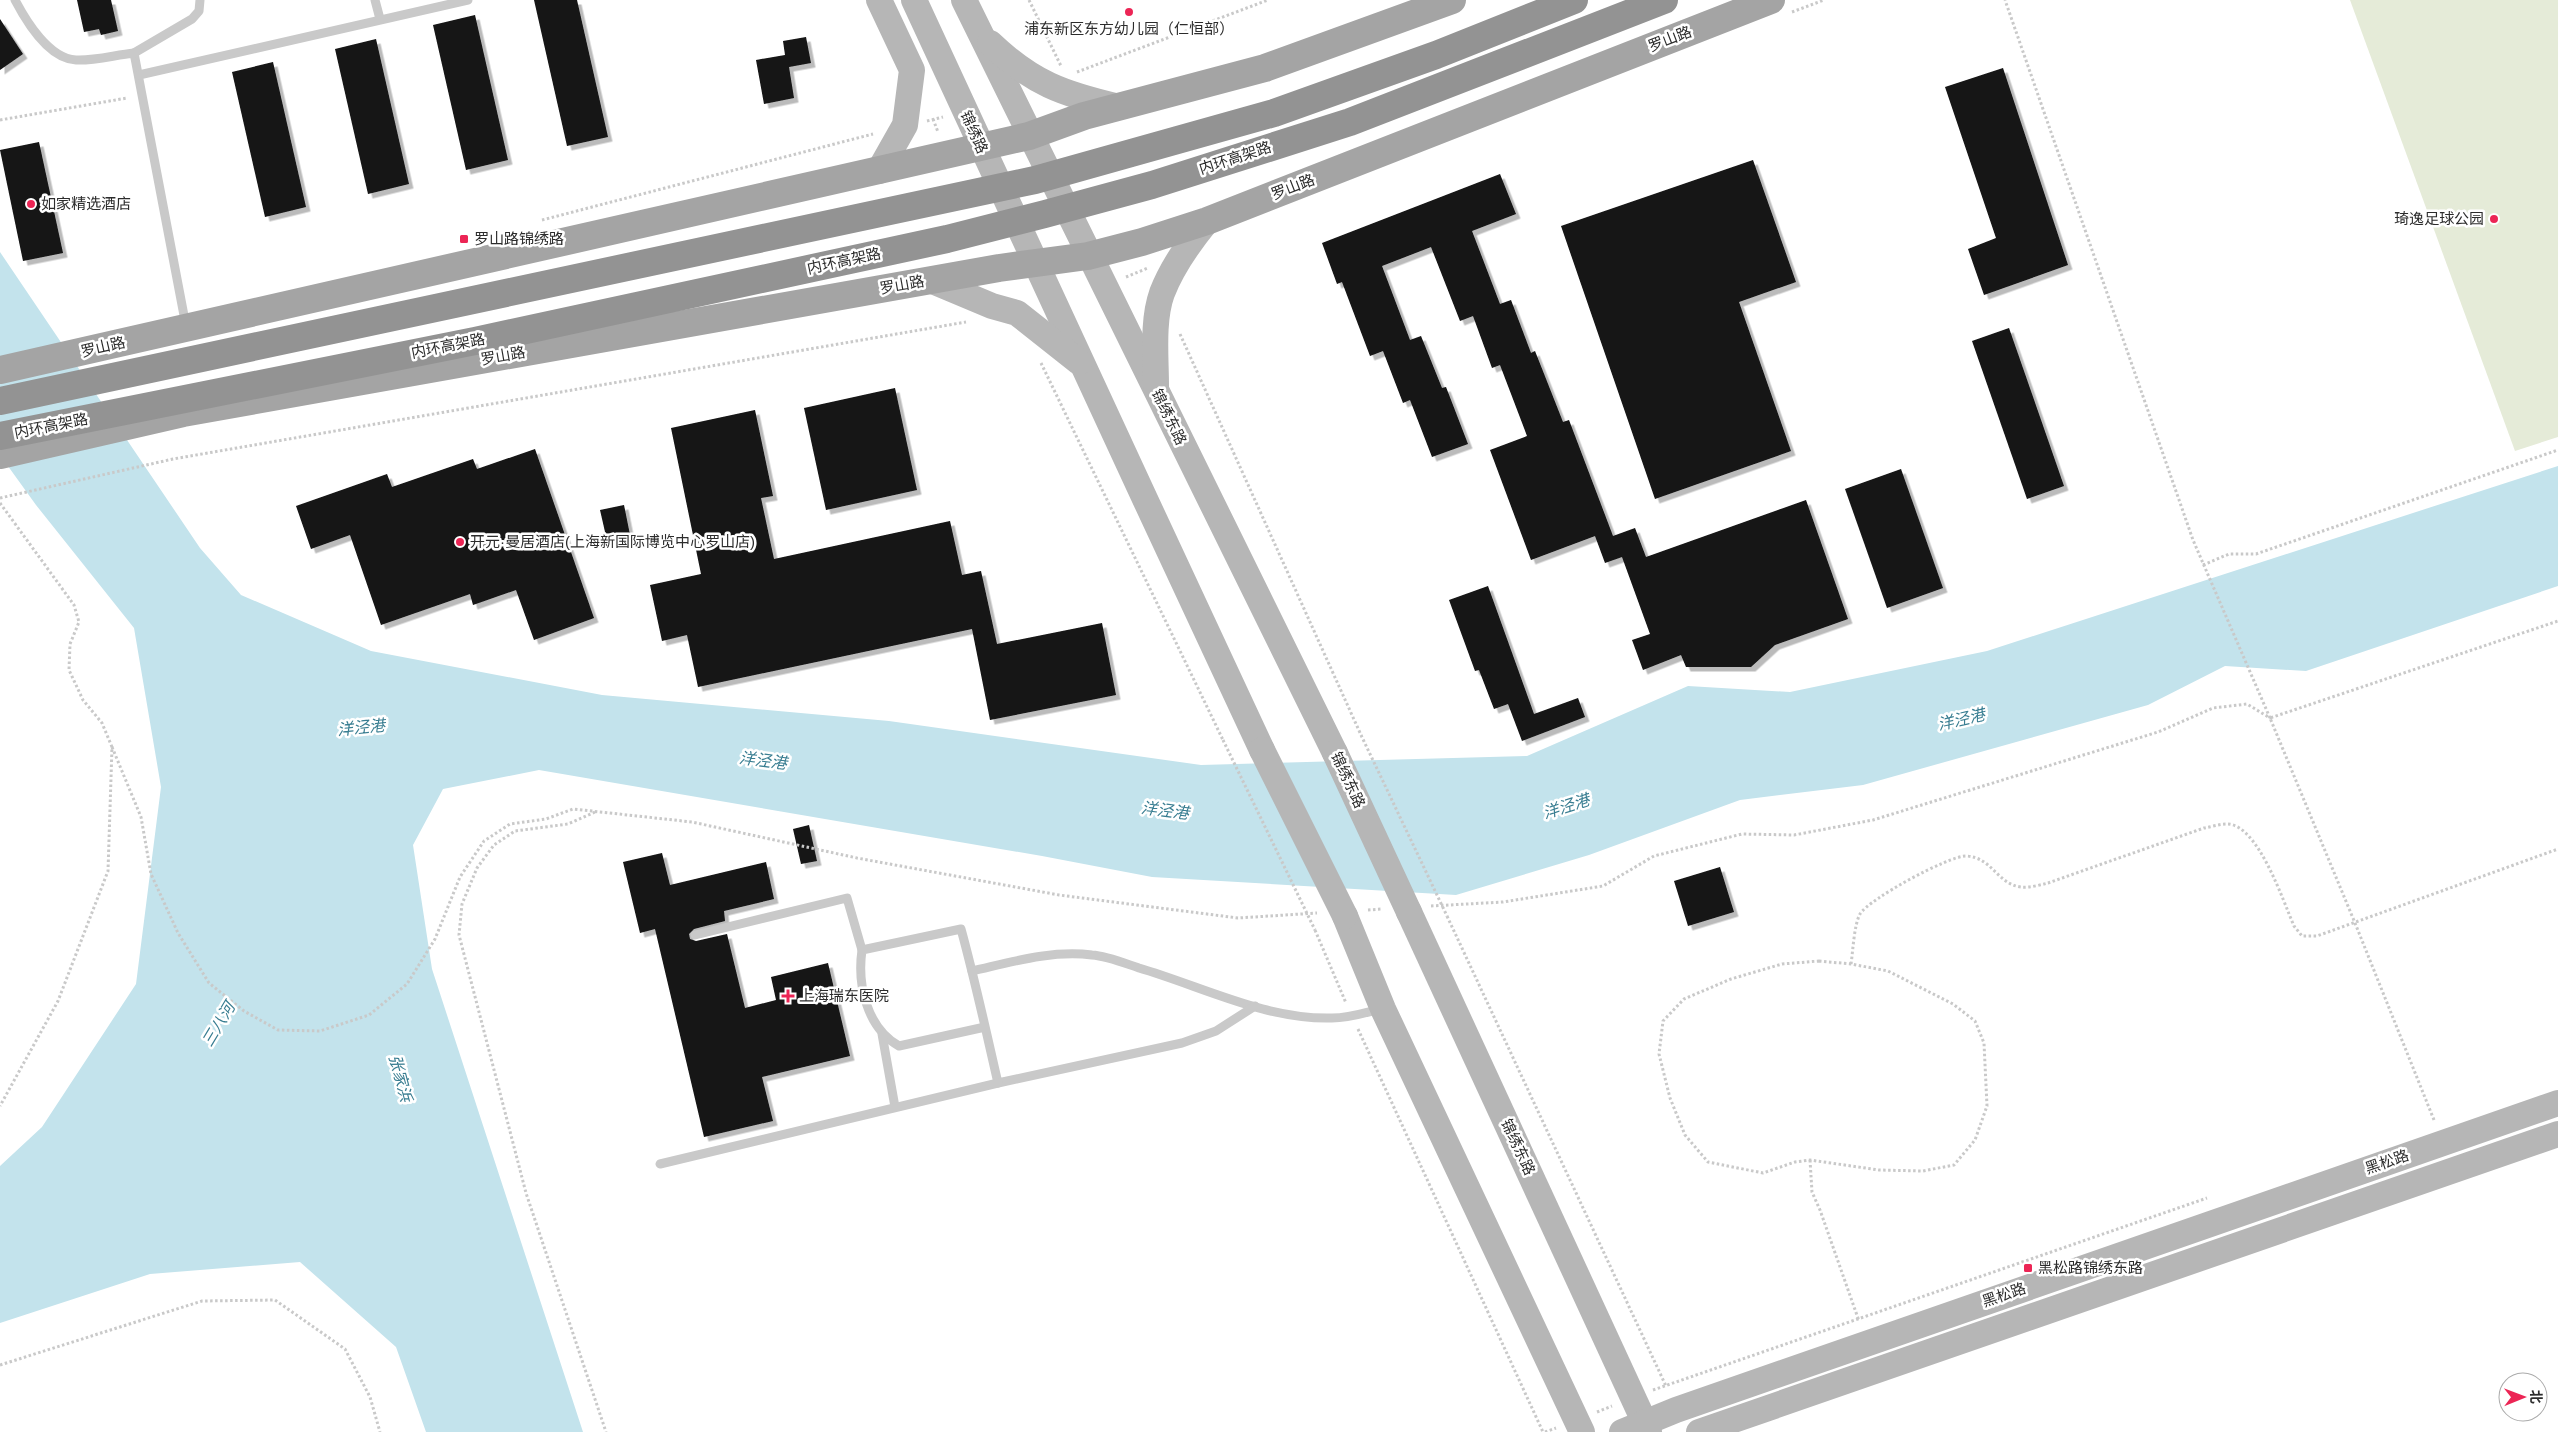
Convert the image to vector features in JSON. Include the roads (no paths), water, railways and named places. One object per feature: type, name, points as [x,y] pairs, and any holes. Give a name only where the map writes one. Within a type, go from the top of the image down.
[{"type":"highway","points":[[0,401],[1035,180],[1274,113],[1436,55],[1574,0]]},
{"type":"highway","name":"内环高架路","points":[[0,436],[475,341],[947,239],[1045,214],[1152,185],[1350,122],[1664,0]]},
{"type":"main road","points":[[879,0],[912,70],[905,125],[879,171]]},
{"type":"main road","name":"锦绣路","points":[[914,0],[980,148],[1035,264]]},
{"type":"main road","points":[[964,0],[1029,136]]},
{"type":"main road","name":"罗山路","points":[[0,370],[1029,136],[1084,116],[1265,68],[1452,0]]},
{"type":"main road","name":"罗山路","points":[[0,455],[183,413],[930,280],[1088,256],[1142,242],[1207,221],[1771,0]]},
{"type":"main road","points":[[980,34],[1012,64],[1044,84],[1071,86],[1119,107]]},
{"type":"main road","name":"锦绣东路","points":[[1029,136],[1335,753],[1639,1428]]},
{"type":"main road","points":[[1156,391],[1157,330],[1162,294],[1187,245],[1207,221]]},
{"type":"main road","points":[[1035,264],[1084,365],[1262,750],[1346,913],[1383,1009],[1582,1432]]},
{"type":"main road","points":[[930,280],[992,306],[1017,313],[1084,365]]},
{"type":"main road","name":"黑松路","points":[[1639,1428],[1676,1410],[2558,1102]]},
{"type":"main road","points":[[1699,1432],[2558,1134]]},
{"type":"lane","points":[[15,0],[29,26],[52,49],[74,60],[134,53],[192,19],[199,11],[200,0]]},
{"type":"lane","points":[[375,0],[380,19]]},
{"type":"lane","points":[[139,75],[468,0]]},
{"type":"lane","points":[[134,53],[186,328]]},
{"type":"lane","points":[[695,935],[847,898],[862,950],[860,976],[868,1007],[882,1034],[895,1107]]},
{"type":"lane","points":[[862,950],[961,929],[998,1083]]},
{"type":"lane","points":[[972,971],[1040,956],[1065,953],[1094,955],[1174,978],[1256,1006],[1311,1017],[1352,1016],[1383,1009]]},
{"type":"lane","points":[[660,1164],[998,1083],[1182,1043],[1216,1031],[1256,1006]]},
{"type":"lane","points":[[886,1055],[900,1046],[985,1027]]},
{"type":"lane","points":[[882,1034],[900,1046]]},
{"type":"water","points":[[0,252],[200,548],[241,595],[371,651],[602,695],[889,721],[1201,765],[1527,756],[1688,686],[1790,692],[1987,651],[2558,466],[2558,586],[2306,671],[2225,666],[2148,705],[1863,785],[1740,800],[1589,855],[1456,895],[1152,877],[1042,856],[539,770],[443,789],[413,845],[432,969],[583,1432],[426,1432],[396,1347],[300,1262],[150,1274],[0,1323],[0,1166],[42,1127],[136,984],[161,787],[134,628],[36,505],[0,455]]},
{"type":"place","name":"浦东新区东方幼儿园（仁恒部）","points":[[1129,12]]},
{"type":"place","name":"如家精选酒店","points":[[31,204]]},
{"type":"place","name":"琦逸足球公园","points":[[2494,219]]},
{"type":"place","name":"罗山路锦绣路","points":[[464,239]]},
{"type":"place","name":"开元·曼居酒店(上海新国际博览中心罗山店)","points":[[460,542]]},
{"type":"place","name":"上海瑞东医院","points":[[788,996]]},
{"type":"place","name":"黑松路锦绣东路","points":[[2028,1268]]},
{"type":"water label","name":"洋泾港","points":[[1961,719]]},
{"type":"water label","name":"洋泾港","points":[[361,727]]},
{"type":"water label","name":"洋泾港","points":[[763,760]]},
{"type":"water label","name":"洋泾港","points":[[1566,806]]},
{"type":"water label","name":"洋泾港","points":[[1165,810]]},
{"type":"water label","name":"三八河","points":[[218,1024]]},
{"type":"water label","name":"张家浜","points":[[401,1078]]}]
